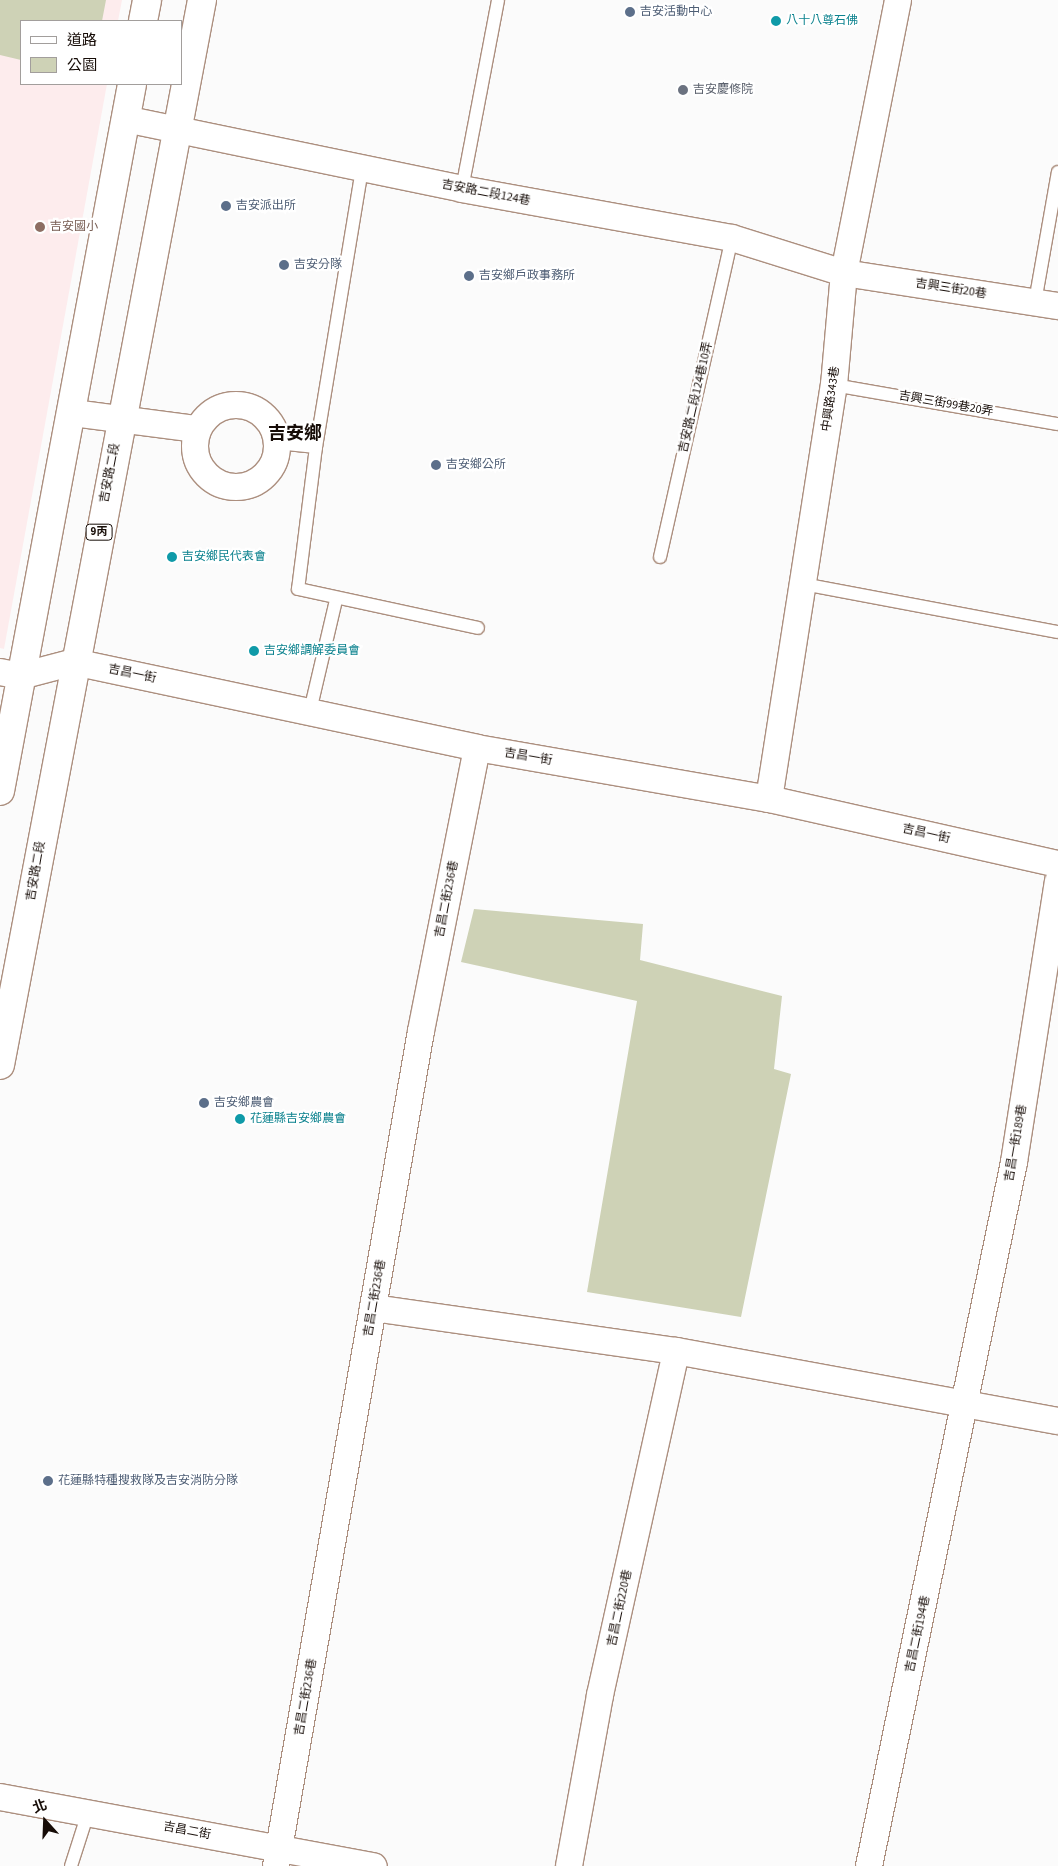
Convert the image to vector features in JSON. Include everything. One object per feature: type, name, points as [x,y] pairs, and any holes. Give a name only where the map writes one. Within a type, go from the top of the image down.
[{"type":"main road","points":[[144,20],[147,0]]},
{"type":"main road","name":"吉安路二段","points":[[0,1065],[74,662],[202,0]]},
{"type":"main road","points":[[0,790],[11,674],[73,413],[132,85]]},
{"type":"street","name":"中興路343巷","points":[[769,799],[834,385],[844,273],[898,0]]},
{"type":"street","name":"吉安路二段124巷","points":[[125,119],[462,190],[732,238],[844,273]]},
{"type":"street","name":"吉興三街20巷","points":[[844,273],[1046,304]]},
{"type":"street","points":[[243,405],[267,418],[277,443],[270,470],[260,480],[235,488],[222,486],[210,479],[195,456],[197,430],[216,410],[243,405]]},
{"type":"street","points":[[73,413],[120,421],[197,430]]},
{"type":"street","name":"吉昌一街","points":[[11,674],[74,662],[477,748],[769,799],[1058,864]]},
{"type":"street","name":"吉昌二街236巷","points":[[278,1857],[421,1031],[477,748]]},
{"type":"street","name":"吉昌一街189巷","points":[[966,1403],[1014,1162],[1058,881]]},
{"type":"street","points":[[373,1308],[676,1351],[966,1403],[1058,1422]]},
{"type":"street","name":"吉昌二街220巷","points":[[569,1866],[600,1695],[676,1351]]},
{"type":"street","name":"吉昌二街194巷","points":[[869,1866],[966,1403]]},
{"type":"street","name":"吉昌二街","points":[[0,1797],[88,1812],[278,1857],[374,1866]]},
{"type":"lane","points":[[462,190],[498,0]]},
{"type":"lane","points":[[362,168],[316,447],[298,589],[336,600],[478,628]]},
{"type":"lane","points":[[1046,304],[1058,172]]},
{"type":"lane","name":"吉安路二段124巷10弄","points":[[660,557],[732,238]]},
{"type":"lane","name":"吉興三街99巷20弄","points":[[834,385],[1058,424]]},
{"type":"lane","points":[[277,443],[316,447]]},
{"type":"lane","points":[[803,584],[1058,632]]},
{"type":"lane","points":[[310,711],[336,600]]},
{"type":"lane","points":[[72,1866],[88,1812]]},
{"type":"shaded area","name":"吉安國小","points":[[0,0],[122,0],[118,20],[20,20],[20,85],[107,85],[4,649],[0,648]]},
{"type":"green space","points":[[0,0],[106,0],[102,20],[20,20],[20,60],[0,55]]},
{"type":"green space","points":[[474,909],[643,924],[640,960],[782,996],[774,1069],[791,1074],[741,1317],[587,1292],[637,1001],[461,962]]},
{"type":"place","name":"吉安活動中心","points":[[630,12]]},
{"type":"place","name":"八十八尊石佛","points":[[776,21]]},
{"type":"place","name":"吉安慶修院","points":[[683,90]]},
{"type":"place","name":"吉安派出所","points":[[226,206]]},
{"type":"place","name":"吉安國小","points":[[40,227]]},
{"type":"place","name":"吉安分隊","points":[[284,265]]},
{"type":"place","name":"吉安鄉戶政事務所","points":[[469,276]]},
{"type":"place","name":"吉安鄉公所","points":[[436,465]]},
{"type":"place","name":"吉安鄉民代表會","points":[[172,557]]},
{"type":"place","name":"吉安鄉調解委員會","points":[[254,651]]},
{"type":"place","name":"吉安鄉農會","points":[[204,1103]]},
{"type":"place","name":"花蓮縣吉安鄉農會","points":[[240,1119]]},
{"type":"place","name":"花蓮縣特種搜救隊及吉安消防分隊","points":[[48,1481]]},
{"type":"district","name":"吉安鄉","points":[[295,434]]}]
